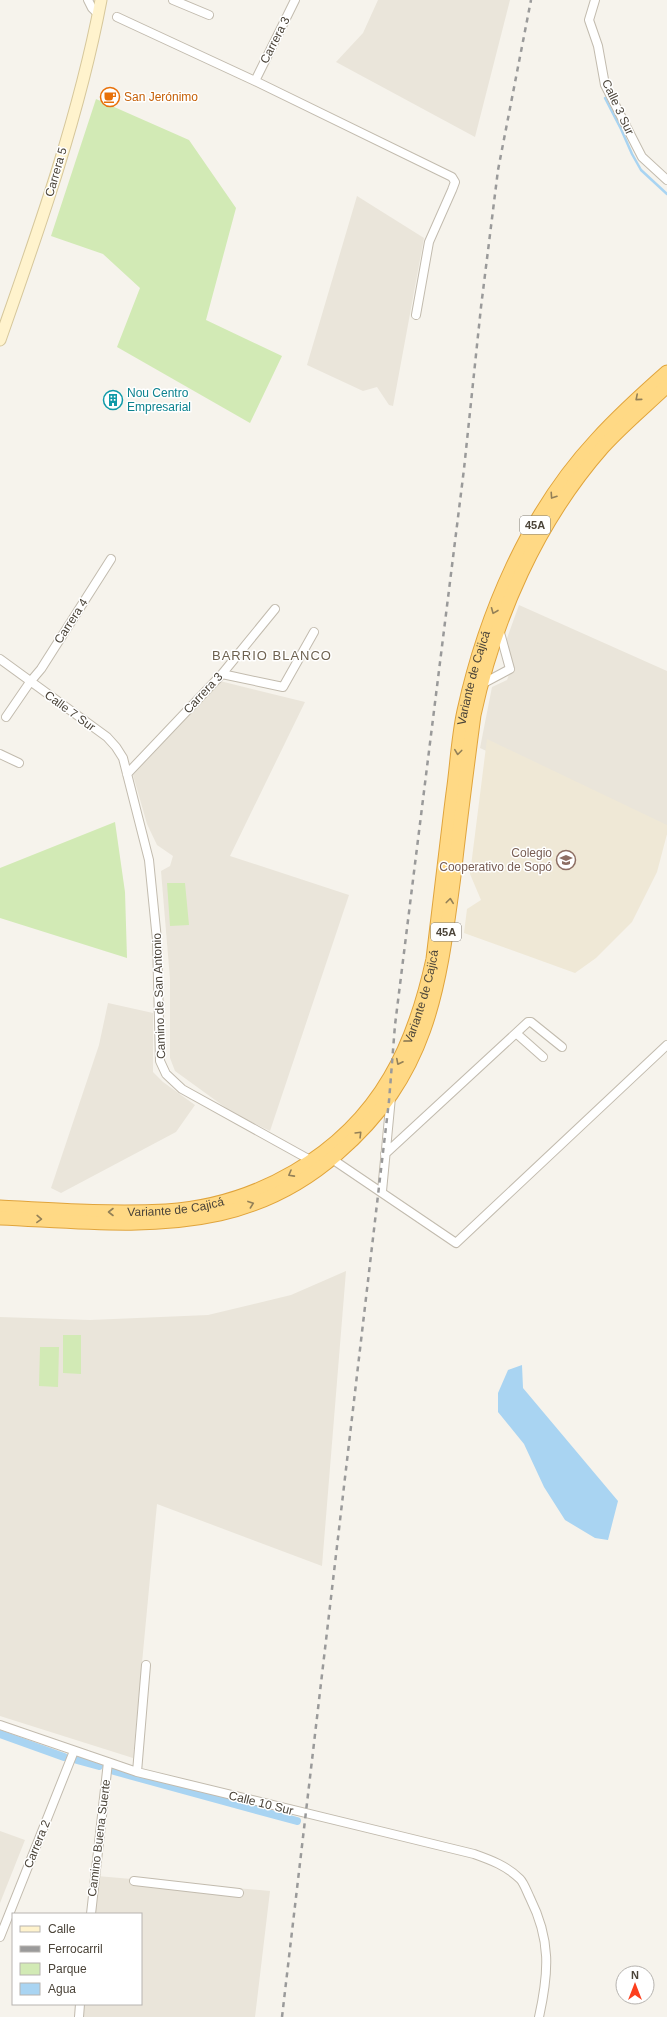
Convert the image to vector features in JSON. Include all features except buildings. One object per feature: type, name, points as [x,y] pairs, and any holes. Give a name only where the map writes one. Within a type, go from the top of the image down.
[{"type":"highway","name":"Variante de Cajicá","points":[[0,1207],[135,1212],[167,1211],[211,1204],[259,1189],[291,1174],[334,1144],[376,1099],[390,1077],[417,1021],[433,958],[463,713],[476,661],[489,623],[509,575],[542,513],[569,474],[595,441],[631,404],[667,372]]},
{"type":"highway","name":"Variante de Cajicá","points":[[0,1218],[156,1222],[199,1218],[228,1211],[283,1191],[311,1174],[332,1159],[371,1122],[391,1096],[410,1065],[426,1026],[440,974],[474,715],[480,685],[498,627],[520,577],[556,512],[603,447],[667,386]]},
{"type":"main road","name":"Carrera 5","points":[[0,340],[52,186],[90,52],[101,0]]},
{"type":"street","points":[[88,0],[92,8],[98,14]]},
{"type":"street","points":[[173,0],[209,15]]},
{"type":"street","name":"Carrera 3","points":[[255,81],[296,0]]},
{"type":"street","name":"Calle 3 Sur","points":[[595,0],[589,20],[598,46],[605,85],[642,157],[667,180]]},
{"type":"street","points":[[117,17],[255,81],[452,177],[455,182],[429,242],[416,315]]},
{"type":"street","name":"Carrera 4","points":[[6,718],[30,682],[41,669],[111,559]]},
{"type":"street","name":"Carrera 3","points":[[127,774],[222,674],[276,609]]},
{"type":"street","points":[[480,685],[512,670],[498,627]]},
{"type":"street","points":[[222,674],[283,687],[314,632]]},
{"type":"street","name":"Calle 7 Sur","points":[[0,659],[107,737],[123,758],[127,774]]},
{"type":"street","points":[[0,754],[19,763]]},
{"type":"street","name":"Camino de San Antonio","points":[[127,774],[149,860],[157,940],[160,1061],[162,1067],[172,1082],[182,1089],[312,1160]]},
{"type":"street","points":[[385,1154],[530,1022],[562,1047]]},
{"type":"street","points":[[517,1034],[543,1057]]},
{"type":"street","points":[[332,1159],[382,1191],[456,1242],[667,1045]]},
{"type":"street","points":[[382,1191],[391,1096]]},
{"type":"street","points":[[137,1772],[146,1665]]},
{"type":"street","name":"Calle 10 Sur","points":[[0,1725],[137,1772],[474,1854],[499,1863],[520,1879],[538,1915],[547,1947],[546,1989],[539,2017]]},
{"type":"street","name":"Carrera 2","points":[[0,1937],[74,1751]]},
{"type":"street","name":"Camino Buena Suerte","points":[[91,1913],[108,1762]]},
{"type":"street","points":[[134,1881],[238,1894]]},
{"type":"street","points":[[79,2017],[80,2005]]},
{"type":"shaded area","points":[[378,0],[510,0],[475,137],[336,62],[363,33]]},
{"type":"shaded area","points":[[357,196],[424,238],[393,406],[389,405],[377,387],[363,391],[307,365]]},
{"type":"shaded area","points":[[519,605],[667,671],[667,835],[480,748],[492,687],[507,680],[513,664],[506,641]]},
{"type":"shaded area","points":[[220,681],[305,702],[230,856],[349,895],[270,1131],[233,1113],[175,1071],[170,1058],[170,979],[161,871],[170,866],[173,856],[157,845],[147,824],[133,775]]},
{"type":"shaded area","name":"Colegio Cooperativo de Sopó","points":[[487,739],[667,825],[667,834],[657,872],[632,922],[596,958],[575,973],[464,933],[467,909],[481,900],[470,874]]},
{"type":"shaded area","points":[[108,1003],[153,1013],[153,1072],[163,1082],[195,1105],[176,1132],[61,1193],[51,1188],[99,1045]]},
{"type":"shaded area","points":[[346,1271],[322,1566],[157,1504],[133,1758],[0,1716],[0,1317],[90,1320],[208,1315],[291,1295]]},
{"type":"shaded area","points":[[0,1831],[25,1840],[0,1903]]},
{"type":"shaded area","points":[[97,1876],[270,1891],[255,2017],[81,2017],[82,2005],[142,2005],[142,1913],[93,1913]]},
{"type":"green space","points":[[96,99],[189,140],[236,208],[206,320],[282,356],[250,423],[117,347],[140,288],[103,254],[51,236]]},
{"type":"green space","points":[[115,822],[125,892],[127,958],[0,918],[0,868]]},
{"type":"green space","points":[[167,883],[185,883],[189,925],[170,926]]},
{"type":"green space","points":[[63,1335],[81,1335],[81,1374],[63,1373]]},
{"type":"green space","points":[[40,1347],[59,1347],[58,1387],[39,1386]]},
{"type":"water","points":[[522,1365],[523,1388],[618,1501],[608,1540],[595,1538],[565,1520],[544,1487],[524,1444],[498,1412],[498,1393],[508,1370]]},
{"type":"waterway","points":[[605,98],[641,170],[667,194]]},
{"type":"waterway","points":[[0,1734],[64,1757]]},
{"type":"waterway","points":[[77,1760],[99,1766]]},
{"type":"waterway","points":[[114,1771],[297,1821]]},
{"type":"railway","points":[[282,2017],[389,1101],[395,1025],[464,469],[481,307],[498,170],[531,0]]},
{"type":"place","name":"San Jerónimo","points":[[110,97]]},
{"type":"place","name":"Nou Centro Empresarial","points":[[113,400]]},
{"type":"place","name":"Colegio Cooperativo de Sopó","points":[[566,860]]},
{"type":"district","name":"BARRIO BLANCO","points":[[272,655]]}]
